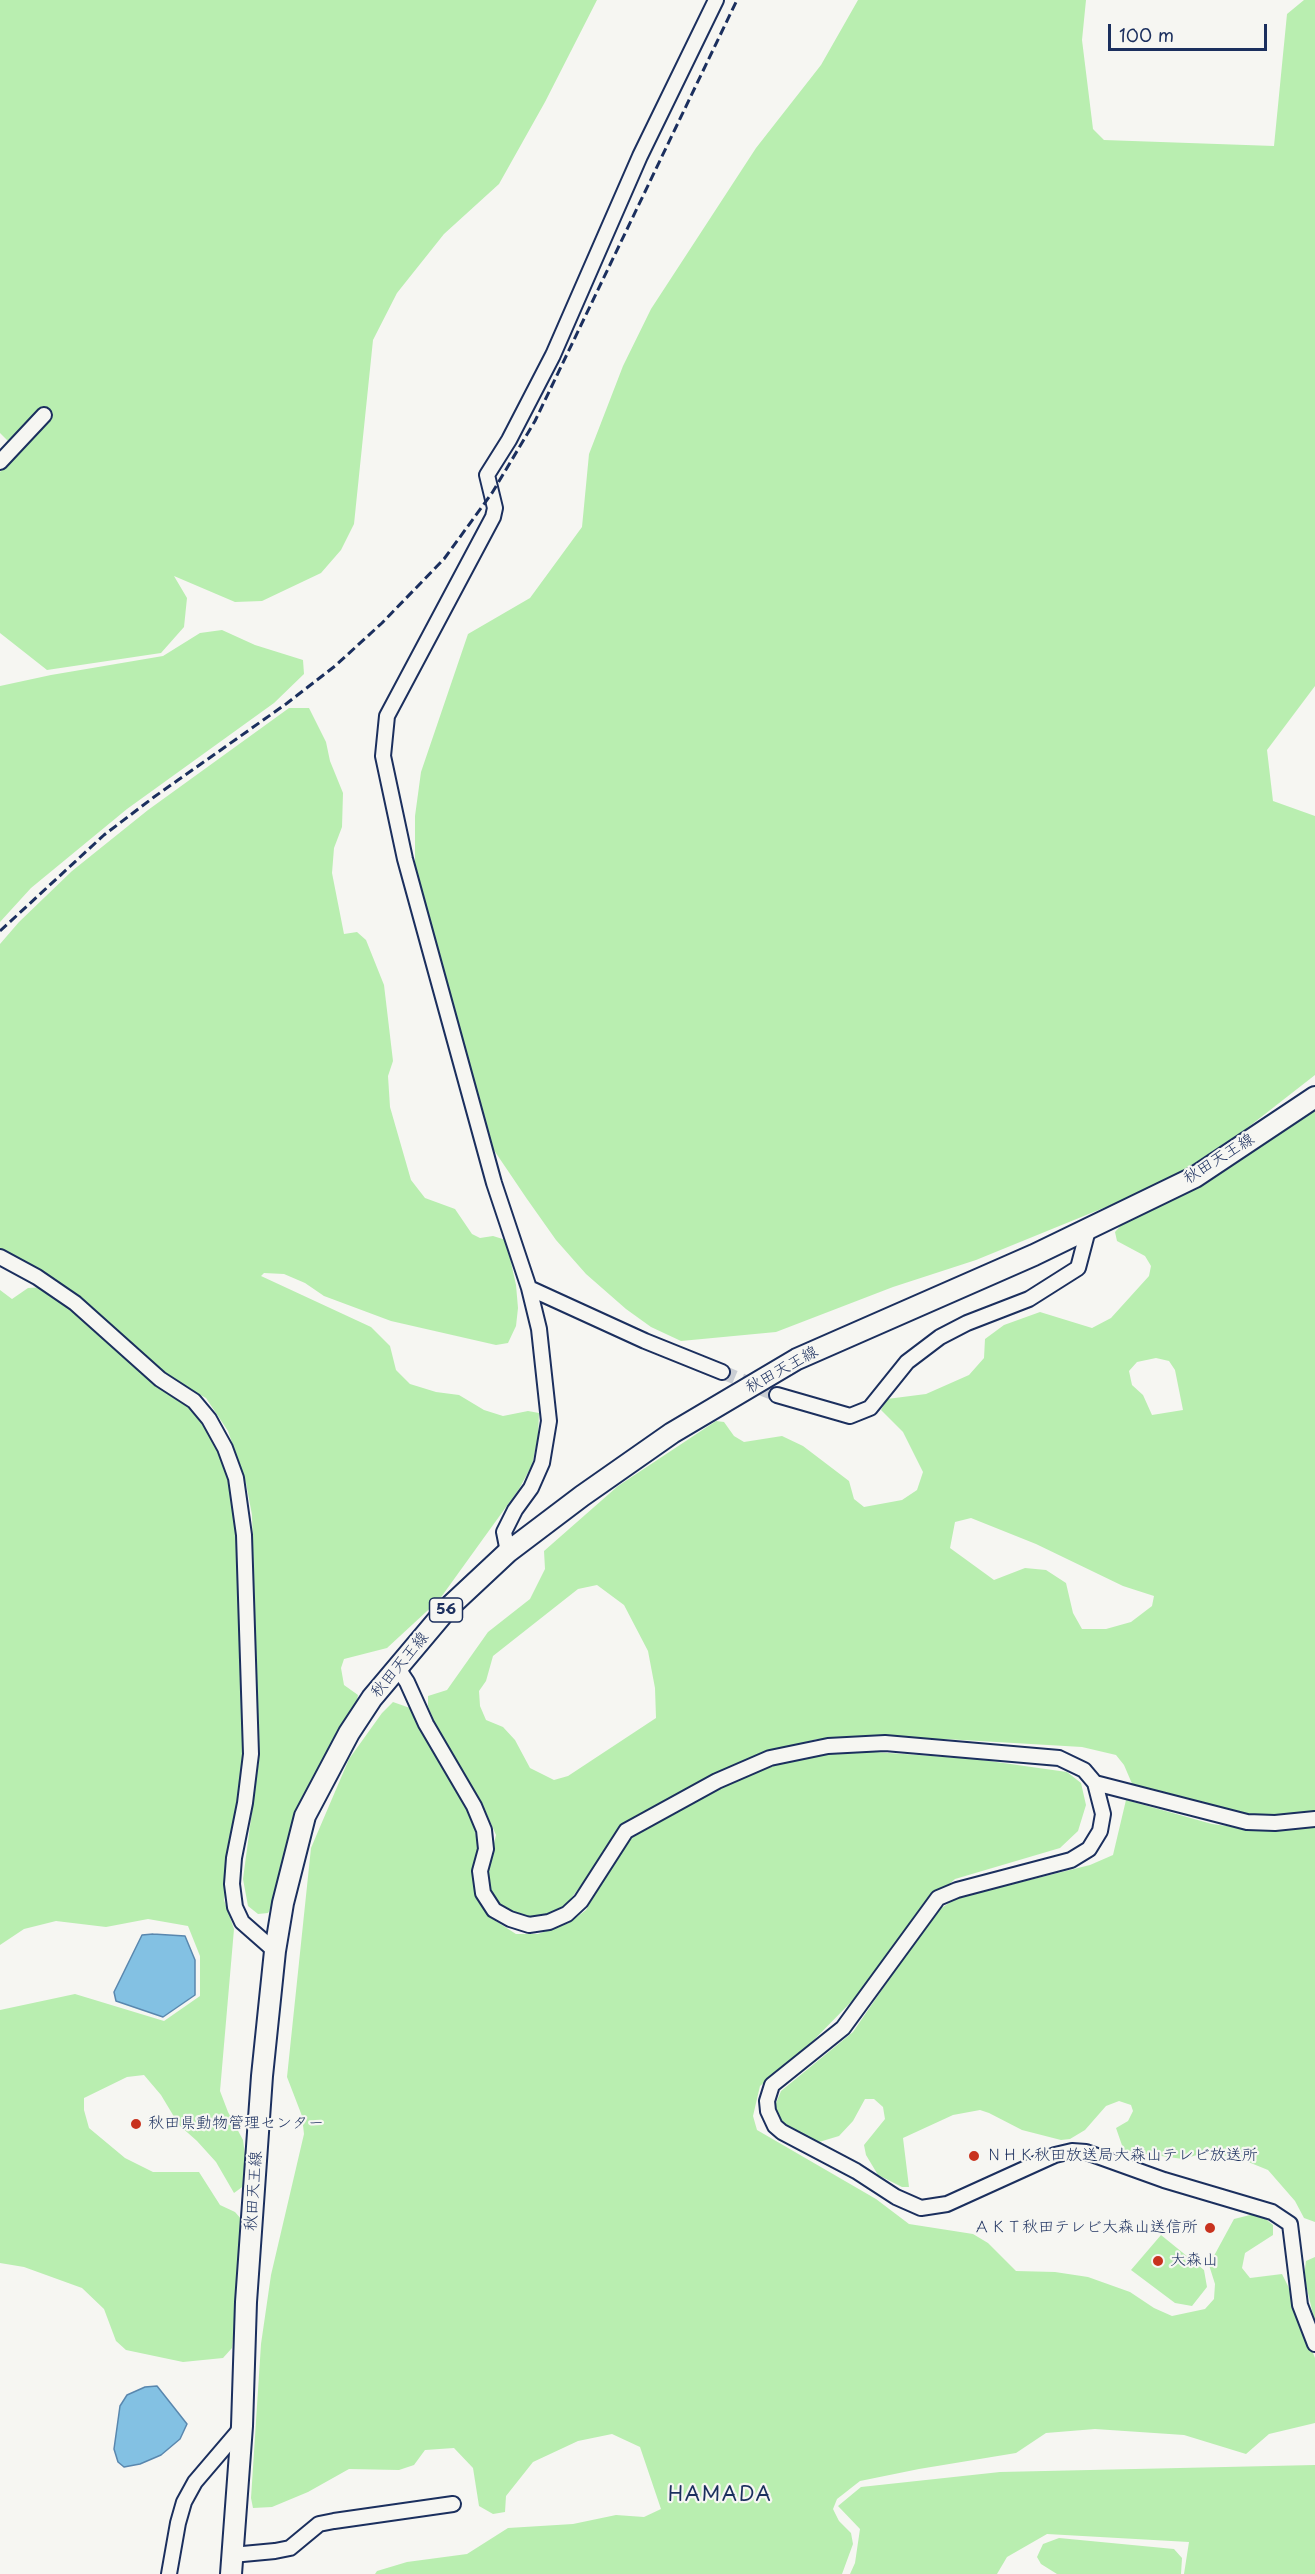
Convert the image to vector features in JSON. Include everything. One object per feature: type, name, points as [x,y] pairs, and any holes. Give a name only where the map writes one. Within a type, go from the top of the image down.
[{"type":"main road","name":"秋田天王線","points":[[231,2564],[242,2426],[249,2268],[262,2076],[275,1951],[283,1903],[305,1816],[349,1733],[372,1698],[447,1609],[508,1552],[672,1433],[797,1359],[1088,1230],[1195,1177],[1315,1097]]},
{"type":"street","points":[[508,1552],[504,1532],[515,1510],[531,1488],[542,1463],[549,1421],[538,1329],[529,1288],[494,1183],[405,859],[383,756],[387,716],[493,517],[495,508],[487,475],[509,440],[553,356],[640,156],[716,0]]},
{"type":"street","points":[[0,462],[44,415]]},
{"type":"street","points":[[777,1395],[850,1416],[870,1408],[907,1362],[940,1337],[967,1323],[1029,1299],[1078,1268],[1088,1230]]},
{"type":"street","points":[[0,1257],[37,1277],[75,1304],[160,1379],[194,1401],[209,1419],[225,1448],[236,1478],[244,1535],[251,1754],[232,1884],[235,1907],[243,1922],[275,1951]]},
{"type":"street","points":[[529,1288],[645,1341],[722,1372]]},
{"type":"street","points":[[397,1666],[426,1724],[474,1806],[484,1830],[486,1849],[480,1871],[483,1893],[494,1910],[510,1919],[529,1925],[549,1922],[567,1914],[581,1901],[626,1831],[717,1781],[770,1758],[828,1746],[885,1743],[1059,1758],[1084,1770],[1095,1783],[1101,1806],[1102,1822],[1089,1849],[1071,1860],[957,1890],[938,1898],[843,2028],[772,2085],[767,2101],[768,2111],[775,2126],[782,2132],[856,2171],[896,2197],[921,2208],[947,2204],[1055,2155],[1072,2151],[1086,2152],[1164,2180],[1272,2212],[1290,2224],[1300,2305],[1315,2344]]},
{"type":"street","points":[[1095,1783],[1247,1822],[1275,1823],[1315,1819]]},
{"type":"street","points":[[169,2574],[184,2502],[195,2482],[242,2426]]},
{"type":"street","points":[[231,2564],[290,2548],[319,2524],[453,2504]]},
{"type":"green space","points":[[0,0],[597,0],[545,102],[499,184],[444,234],[397,293],[373,340],[354,524],[341,550],[321,573],[262,601],[235,602],[174,576],[187,598],[184,627],[161,653],[47,670],[0,633],[0,472],[18,451],[0,433]]},
{"type":"green space","points":[[858,0],[1086,0],[1082,40],[1093,129],[1104,140],[1274,146],[1287,14],[1304,0],[1315,0],[1315,686],[1267,750],[1273,801],[1315,816],[1315,1075],[1242,1132],[1193,1166],[1150,1189],[976,1260],[893,1287],[776,1332],[681,1341],[651,1327],[626,1309],[586,1274],[556,1240],[527,1199],[481,1131],[463,1099],[422,943],[415,881],[415,816],[421,772],[468,634],[530,598],[582,527],[589,454],[623,366],[651,309],[756,148],[821,65]]},
{"type":"green space","points":[[222,630],[255,645],[303,660],[304,674],[274,703],[127,809],[31,888],[0,922],[0,686],[163,656],[200,633]]},
{"type":"green space","points":[[289,708],[309,708],[326,742],[330,761],[343,793],[342,827],[334,848],[332,873],[344,934],[357,932],[366,940],[384,985],[393,1061],[388,1076],[390,1107],[411,1180],[425,1198],[455,1209],[472,1234],[480,1238],[493,1236],[506,1240],[516,1285],[518,1308],[516,1326],[508,1343],[496,1345],[391,1321],[324,1296],[305,1283],[284,1274],[264,1273],[261,1276],[371,1327],[390,1346],[396,1370],[410,1384],[436,1392],[459,1395],[484,1410],[503,1416],[528,1411],[539,1413],[538,1437],[532,1465],[519,1489],[439,1600],[387,1648],[344,1659],[341,1668],[344,1685],[358,1695],[356,1705],[275,1901],[268,1913],[258,1914],[248,1906],[243,1879],[259,1759],[252,1515],[246,1483],[228,1431],[206,1398],[171,1379],[82,1300],[0,1248],[0,944],[19,922],[72,871],[148,810]]},
{"type":"green space","points":[[1315,1108],[1315,1813],[1268,1816],[1230,1813],[1133,1786],[1124,1765],[1116,1755],[1082,1747],[945,1739],[817,1739],[765,1753],[636,1816],[613,1836],[566,1905],[552,1914],[532,1917],[507,1912],[496,1903],[486,1888],[487,1872],[496,1835],[480,1799],[451,1763],[428,1706],[428,1696],[447,1690],[488,1632],[530,1599],[545,1569],[544,1551],[618,1486],[716,1421],[724,1422],[734,1436],[744,1442],[782,1436],[803,1446],[849,1481],[854,1499],[864,1507],[902,1500],[917,1490],[923,1472],[903,1432],[881,1410],[887,1399],[926,1394],[969,1375],[984,1358],[985,1339],[1004,1325],[1040,1312],[1092,1328],[1111,1318],[1149,1276],[1151,1266],[1145,1256],[1117,1241],[1115,1232],[1124,1222],[1198,1186]],"holes":[[[1156,1358],[1169,1361],[1175,1370],[1183,1410],[1152,1415],[1143,1395],[1132,1385],[1129,1371],[1137,1362]],[[971,1518],[1036,1544],[1123,1586],[1154,1596],[1152,1606],[1131,1622],[1106,1629],[1082,1629],[1073,1613],[1066,1583],[1046,1570],[1025,1568],[994,1580],[950,1548],[955,1522]],[[597,1585],[624,1605],[648,1651],[655,1688],[656,1718],[568,1776],[554,1780],[530,1768],[515,1740],[503,1727],[486,1720],[480,1706],[479,1691],[486,1681],[493,1656],[578,1589]]]},
{"type":"green space","points":[[44,1287],[156,1385],[193,1410],[210,1431],[226,1468],[233,1497],[240,1570],[244,1762],[224,1900],[234,1929],[220,2091],[243,2140],[246,2162],[245,2185],[234,2193],[216,2162],[179,2125],[161,2095],[144,2075],[127,2077],[84,2098],[84,2110],[89,2128],[125,2158],[153,2172],[199,2172],[220,2205],[235,2212],[242,2220],[240,2272],[232,2348],[223,2358],[183,2362],[126,2350],[116,2341],[104,2309],[82,2288],[24,2267],[0,2263],[0,2010],[75,1994],[164,2021],[200,1996],[200,1956],[188,1926],[148,1919],[106,1927],[56,1921],[24,1929],[0,1945],[0,1290],[12,1299],[28,1288]]},
{"type":"green space","points":[[393,1702],[410,1708],[473,1822],[478,1846],[473,1875],[476,1890],[488,1916],[516,1934],[538,1934],[569,1923],[586,1910],[623,1846],[641,1829],[724,1786],[783,1762],[846,1750],[975,1759],[1067,1772],[1081,1783],[1086,1805],[1078,1831],[1060,1848],[955,1879],[917,1914],[854,1999],[806,2048],[760,2086],[753,2116],[757,2130],[876,2199],[909,2224],[973,2234],[988,2243],[1016,2271],[1055,2272],[1088,2277],[1130,2292],[1154,2308],[1172,2316],[1205,2309],[1214,2299],[1215,2284],[1209,2265],[1234,2219],[1258,2213],[1273,2225],[1273,2235],[1245,2253],[1242,2268],[1250,2278],[1282,2274],[1288,2286],[1315,2358],[1315,2423],[1269,2434],[1246,2454],[1184,2435],[1095,2429],[1046,2433],[1016,2453],[860,2481],[837,2499],[833,2509],[839,2521],[851,2533],[853,2544],[842,2574],[375,2574],[377,2571],[407,2562],[467,2554],[508,2528],[573,2524],[616,2515],[644,2517],[661,2509],[640,2447],[612,2434],[578,2441],[533,2462],[506,2496],[505,2512],[493,2514],[479,2506],[473,2468],[454,2448],[425,2450],[414,2465],[399,2470],[349,2469],[308,2492],[272,2507],[253,2508],[251,2498],[261,2344],[271,2275],[304,2134],[302,2116],[287,2077],[311,1848],[349,1759],[382,1713]]},
{"type":"green space","points":[[1126,1800],[1212,1824],[1264,1831],[1315,1826],[1315,2222],[1304,2218],[1295,2201],[1268,2170],[1236,2157],[1204,2153],[1183,2159],[1124,2151],[1116,2128],[1128,2121],[1133,2111],[1131,2105],[1119,2101],[1106,2106],[1085,2130],[1070,2139],[1061,2140],[1022,2130],[980,2110],[953,2115],[903,2138],[909,2187],[902,2187],[878,2175],[866,2155],[864,2145],[885,2119],[883,2107],[874,2099],[865,2099],[853,2121],[839,2136],[819,2142],[799,2138],[777,2121],[774,2108],[781,2091],[853,2032],[935,1912],[957,1898],[1090,1865],[1113,1855]]},
{"type":"green space","points":[[1161,2235],[1204,2270],[1207,2287],[1192,2306],[1175,2303],[1131,2270]]},
{"type":"green space","points":[[1315,2257],[1315,2323],[1304,2276],[1306,2261]]},
{"type":"green space","points":[[1315,2465],[1315,2574],[1184,2574],[1189,2542],[1047,2534],[1007,2557],[997,2574],[850,2574],[855,2563],[860,2529],[838,2506],[861,2487],[1000,2472]]},
{"type":"green space","points":[[1059,2538],[1174,2549],[1182,2558],[1181,2574],[1057,2574],[1041,2564],[1037,2557],[1043,2544]]},
{"type":"water","points":[[142,1935],[185,1936],[195,1960],[195,1995],[163,2017],[116,2001],[114,1992]]},
{"type":"water","points":[[157,2386],[187,2424],[180,2439],[161,2455],[140,2464],[124,2467],[118,2462],[114,2449],[120,2406],[127,2395],[145,2387]]},
{"type":"tunnel","points":[[722,1372],[777,1395]]},
{"type":"railway","points":[[0,931],[104,835],[335,666],[382,623],[444,559],[492,493],[535,421],[737,0]]},
{"type":"place","name":"秋田県動物管理センター","points":[[136,2124]]},
{"type":"place","name":"ＮＨＫ秋田放送局大森山テレビ放送所","points":[[974,2156]]},
{"type":"place","name":"ＡＫＴ秋田テレビ大森山送信所","points":[[1210,2228]]},
{"type":"place","name":"大森山","points":[[1158,2261]]},
{"type":"district","name":"HAMADA","points":[[720,2495]]}]
